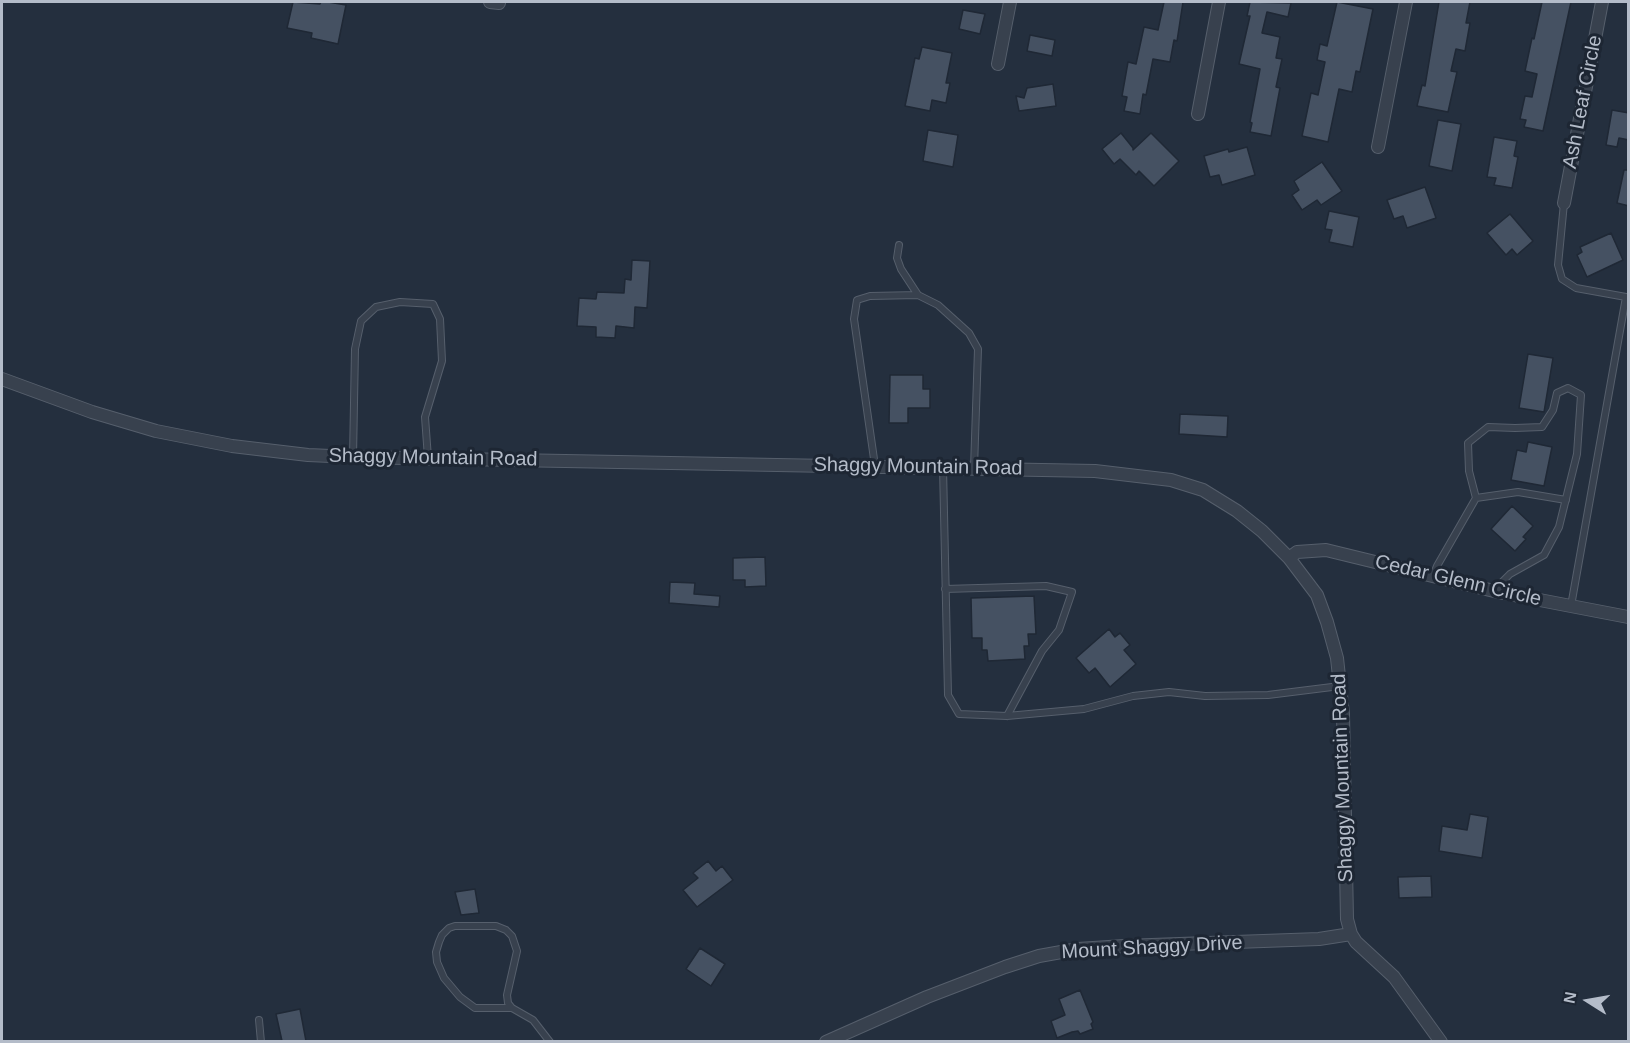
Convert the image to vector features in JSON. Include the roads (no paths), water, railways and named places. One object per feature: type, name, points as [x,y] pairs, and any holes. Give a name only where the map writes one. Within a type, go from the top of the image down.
[{"type":"street","points":[[998,64],[1010,2]]},
{"type":"street","points":[[1198,114],[1219,2]]},
{"type":"street","points":[[1378,147],[1406,2]]},
{"type":"street","name":"Ash Leaf Circle","points":[[1564,203],[1602,2]]},
{"type":"street","name":"Shaggy Mountain Road","points":[[2,379],[92,412],[166,433],[252,448],[353,457],[1095,471],[1171,480],[1203,490],[1237,511],[1262,531],[1289,558],[1317,595],[1324,613],[1337,658],[1344,714],[1347,919],[1351,934]]},
{"type":"street","name":"Cedar Glenn Circle","points":[[1289,558],[1297,552],[1326,550],[1498,592],[1629,617]]},
{"type":"street","points":[[1351,934],[1356,942],[1394,977],[1441,1041]]},
{"type":"street","name":"Mount Shaggy Drive","points":[[826,1041],[927,997],[1039,956],[1078,949],[1319,939],[1351,934]]},
{"type":"lane","points":[[1564,203],[1558,265],[1562,279],[1576,288],[1626,297],[1571,607]]},
{"type":"lane","points":[[899,245],[897,258],[901,269],[918,295]]},
{"type":"lane","points":[[875,466],[854,319],[857,300],[870,296],[918,295],[938,305],[969,333],[978,349],[974,468]]},
{"type":"lane","points":[[353,457],[355,349],[361,321],[376,306],[400,302],[433,304],[440,319],[442,361],[425,417],[428,458]]},
{"type":"lane","points":[[1433,577],[1476,498],[1470,471],[1468,443],[1488,427],[1542,427],[1553,410],[1557,393],[1568,388],[1581,395],[1577,454],[1559,527],[1544,555],[1510,574],[1499,585],[1498,592]]},
{"type":"lane","points":[[943,467],[948,695],[958,714],[1007,716],[1083,709],[1133,696],[1160,693],[1205,696],[1268,695],[1341,686]]},
{"type":"lane","points":[[1476,498],[1518,492],[1566,500]]},
{"type":"lane","points":[[945,589],[1046,586],[1071,592],[1059,630],[1042,651],[1007,716]]},
{"type":"lane","points":[[512,1008],[475,1008],[467,1004],[450,986],[437,962],[436,952],[442,935],[449,928],[455,926],[496,927],[506,930],[512,936],[517,951],[507,995],[508,1003],[512,1008],[533,1020],[549,1041]]},
{"type":"lane","points":[[259,1020],[261,1041]]}]
